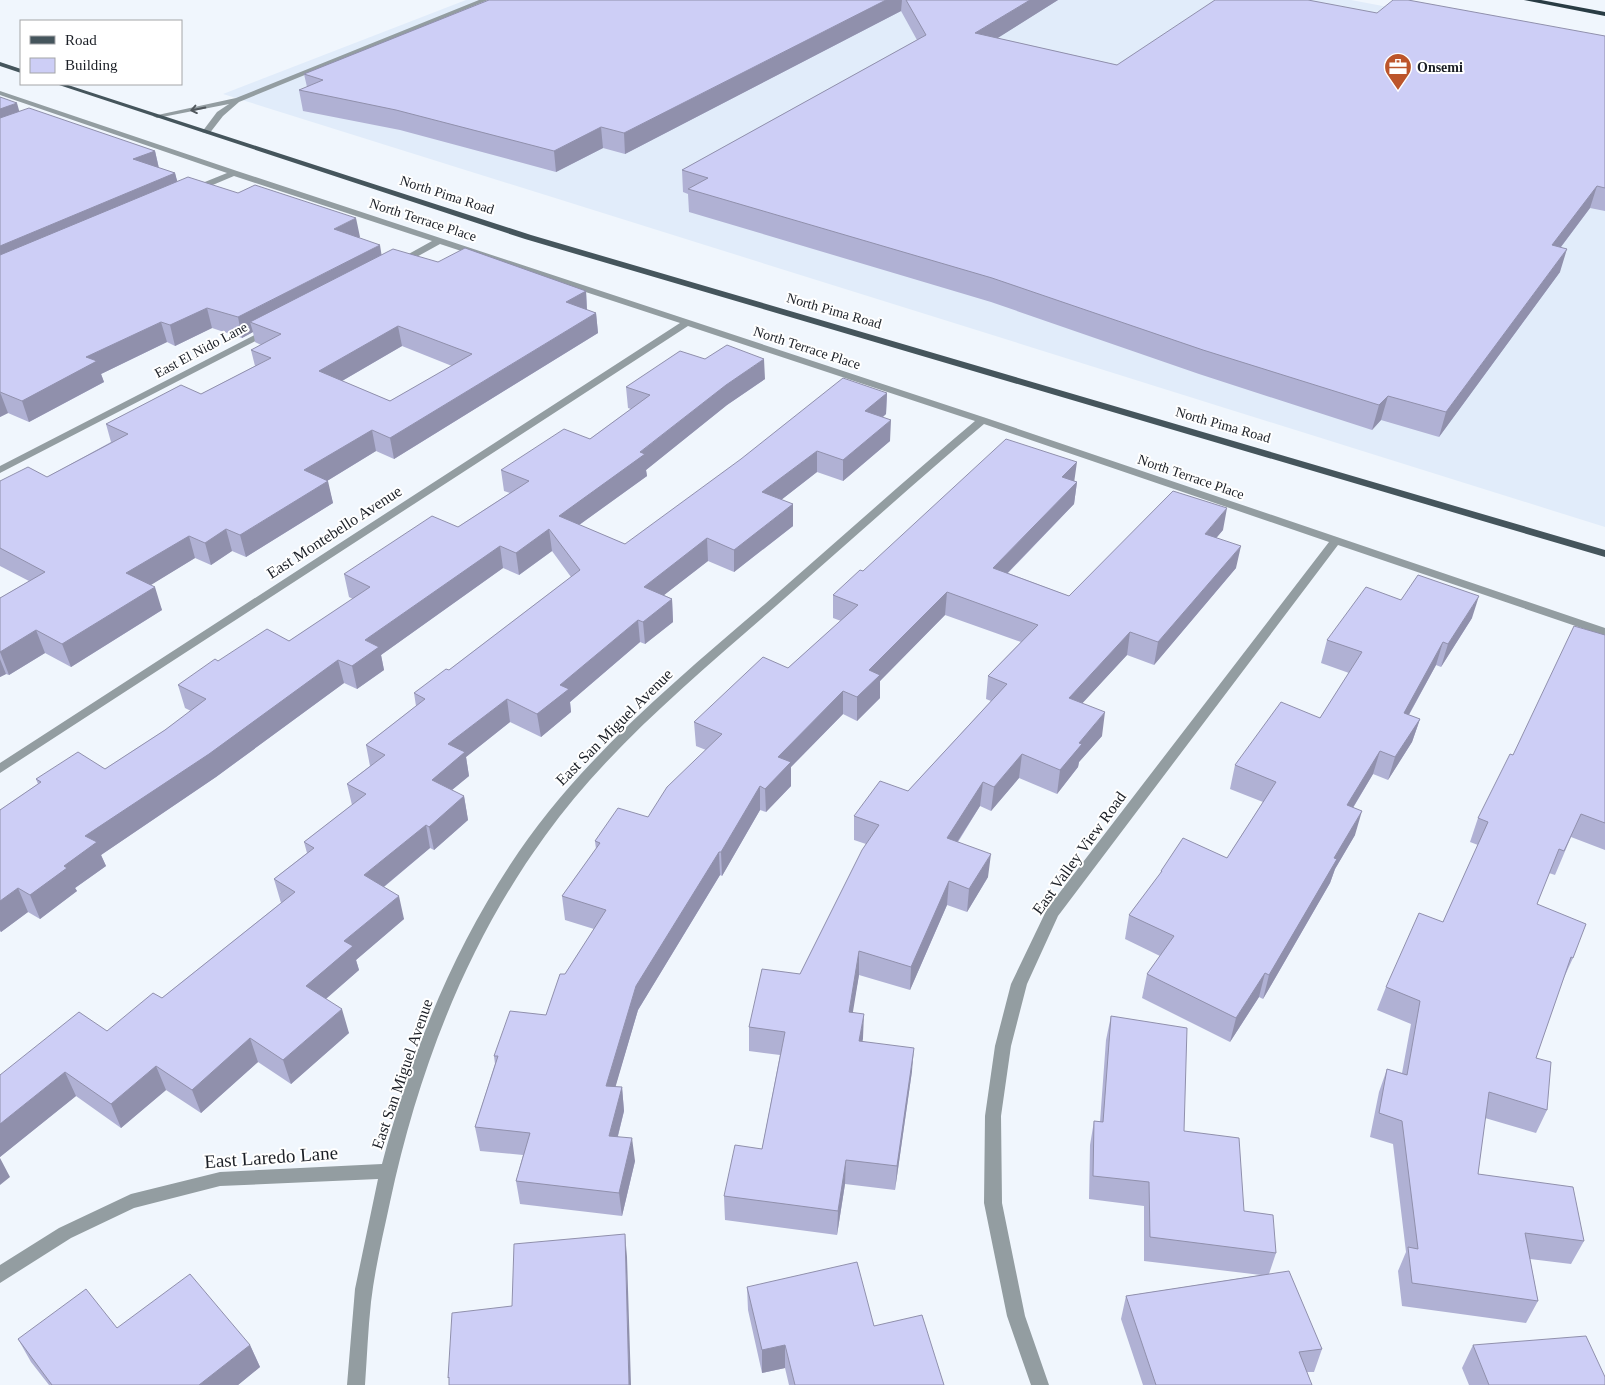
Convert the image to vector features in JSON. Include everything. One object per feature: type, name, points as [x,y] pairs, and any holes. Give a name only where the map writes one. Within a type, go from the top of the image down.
[{"type":"highway","points":[[1517,0],[1559,6]]},
{"type":"highway","points":[[1528,0],[1605,14]]},
{"type":"main road","points":[[0,64],[20,71]]},
{"type":"main road","name":"North Pima Road","points":[[62,85],[528,237],[1605,554]]},
{"type":"street","points":[[157,116],[238,100],[485,0]]},
{"type":"street","name":"North Terrace Place","points":[[0,93],[234,173],[982,420],[1605,632]]},
{"type":"street","points":[[206,132],[220,114],[238,100]]},
{"type":"street","points":[[41,118],[58,112]]},
{"type":"street","points":[[183,195],[234,173]]},
{"type":"street","points":[[389,268],[441,240]]},
{"type":"street","name":"East Montebello Avenue","points":[[0,769],[686,322]]},
{"type":"street","name":"East El Nido Lane","points":[[0,470],[275,327]]},
{"type":"street","name":"East San Miguel Avenue","points":[[356,1385],[364,1292],[387,1171],[428,1042],[466,951],[515,867],[580,781],[652,708],[982,420]]},
{"type":"street","name":"East Valley View Road","points":[[1040,1385],[1016,1316],[993,1203],[993,1116],[1002,1046],[1019,984],[1052,913],[1335,541]]},
{"type":"street","name":"East Laredo Lane","points":[[0,1276],[66,1233],[131,1201],[220,1179],[387,1171]]},
{"type":"shaded area","points":[[466,0],[1351,0],[1605,48],[1605,527],[223,94]]},
{"type":"building","points":[[489,0],[886,0],[624,133],[601,127],[554,151],[396,110],[299,90],[323,80],[304,74]]},
{"type":"building","points":[[906,0],[1030,0],[975,33],[1117,65],[1215,0],[1308,0],[1377,13],[1393,0],[1408,0],[1605,36],[1605,188],[1597,186],[1552,245],[1567,249],[1446,412],[1388,396],[1379,405],[1203,350],[992,278],[688,189],[708,178],[682,170],[926,35]]},
{"type":"building","points":[[0,97],[17,103],[0,109]]},
{"type":"building","points":[[29,108],[155,151],[133,159],[175,173],[0,246],[0,118]]},
{"type":"building","points":[[188,177],[238,193],[255,185],[356,218],[334,229],[380,245],[238,317],[207,308],[170,325],[161,322],[86,357],[97,361],[22,401],[0,392],[0,255]]},
{"type":"building","points":[[465,248],[586,291],[566,302],[596,313],[390,438],[372,430],[304,470],[328,481],[240,535],[226,529],[205,543],[189,536],[126,573],[155,587],[62,644],[36,630],[0,652],[0,598],[45,572],[0,548],[0,481],[28,467],[47,477],[128,434],[106,424],[181,385],[201,394],[271,358],[251,350],[281,334],[250,322],[393,249],[438,262]],"holes":[[[398,326],[472,354],[390,401],[319,371]]]},
{"type":"building","points":[[727,345],[764,359],[726,385],[640,452],[645,454],[559,516],[625,544],[741,459],[843,378],[887,393],[865,411],[891,420],[843,460],[817,451],[762,492],[793,504],[734,550],[707,538],[644,587],[672,599],[643,622],[638,620],[560,685],[569,689],[537,714],[507,699],[448,744],[465,752],[432,780],[464,796],[429,827],[426,825],[364,875],[399,896],[344,941],[353,946],[306,986],[342,1009],[283,1060],[250,1038],[192,1090],[156,1066],[111,1104],[65,1072],[0,1124],[0,1075],[79,1012],[107,1031],[153,993],[162,998],[295,892],[274,879],[314,848],[304,842],[366,794],[347,784],[385,755],[366,745],[425,699],[414,693],[446,669],[449,670],[580,570],[549,529],[516,553],[500,546],[365,640],[379,647],[352,666],[338,660],[209,754],[85,836],[97,842],[64,866],[67,868],[30,895],[18,888],[0,901],[0,810],[41,782],[36,779],[78,752],[105,769],[165,730],[206,699],[178,685],[215,659],[218,661],[267,629],[289,641],[370,587],[344,574],[432,516],[458,527],[529,481],[501,470],[564,429],[590,439],[650,395],[626,387],[680,351],[705,359]]},
{"type":"building","points":[[1006,439],[1077,462],[1062,477],[1077,482],[993,568],[1069,596],[1173,491],[1227,508],[1205,534],[1241,546],[1158,642],[1130,632],[1069,698],[1105,712],[1079,743],[1082,744],[1060,770],[1022,754],[994,787],[983,782],[947,838],[991,854],[969,889],[949,881],[911,967],[859,951],[849,1012],[864,1014],[859,1041],[914,1048],[897,1166],[846,1160],[838,1211],[724,1196],[735,1145],[762,1149],[785,1032],[749,1027],[762,969],[800,974],[862,850],[879,825],[854,816],[880,781],[908,791],[1007,684],[988,676],[1038,625],[947,592],[869,670],[880,675],[857,697],[843,691],[778,757],[791,762],[765,789],[760,786],[721,852],[719,852],[636,986],[606,1086],[622,1087],[609,1136],[632,1138],[619,1193],[516,1181],[530,1133],[475,1127],[498,1056],[494,1056],[510,1011],[546,1015],[560,974],[565,974],[606,910],[562,896],[600,843],[595,841],[618,808],[648,817],[667,787],[722,734],[694,722],[763,657],[788,668],[858,605],[833,595],[860,570],[863,571]]},
{"type":"building","points":[[1418,575],[1479,596],[1448,644],[1443,642],[1404,713],[1420,719],[1395,757],[1380,751],[1347,805],[1362,811],[1334,858],[1337,859],[1269,975],[1265,973],[1236,1018],[1147,974],[1174,936],[1129,915],[1162,871],[1183,838],[1227,858],[1276,782],[1235,765],[1281,702],[1320,718],[1362,652],[1327,640],[1366,587],[1401,600]]},
{"type":"building","points":[[1574,626],[1605,635],[1605,823],[1581,814],[1564,851],[1559,849],[1537,904],[1586,924],[1573,958],[1571,957],[1536,1058],[1551,1062],[1547,1110],[1489,1092],[1478,1174],[1573,1187],[1584,1241],[1525,1233],[1538,1301],[1412,1283],[1408,1247],[1418,1249],[1402,1121],[1379,1113],[1387,1069],[1407,1075],[1420,1001],[1386,987],[1419,913],[1443,922],[1488,822],[1478,818],[1510,754],[1513,755]]},
{"type":"building","points":[[1111,1016],[1187,1028],[1184,1131],[1239,1138],[1244,1211],[1273,1215],[1276,1253],[1150,1237],[1149,1182],[1093,1176],[1094,1121],[1103,1122]]},
{"type":"building","points":[[625,1234],[629,1385],[449,1385],[452,1313],[512,1306],[514,1244]]},
{"type":"building","points":[[857,1262],[874,1326],[922,1315],[944,1385],[795,1385],[785,1345],[762,1350],[747,1287]]},
{"type":"building","points":[[1289,1271],[1322,1349],[1299,1352],[1312,1385],[1156,1385],[1126,1296]]},
{"type":"building","points":[[190,1274],[250,1345],[199,1385],[52,1385],[18,1339],[86,1289],[117,1328]]},
{"type":"building","points":[[1586,1336],[1605,1377],[1605,1385],[1489,1385],[1473,1345]]},
{"type":"place","name":"Onsemi","points":[[1398,91]]}]
